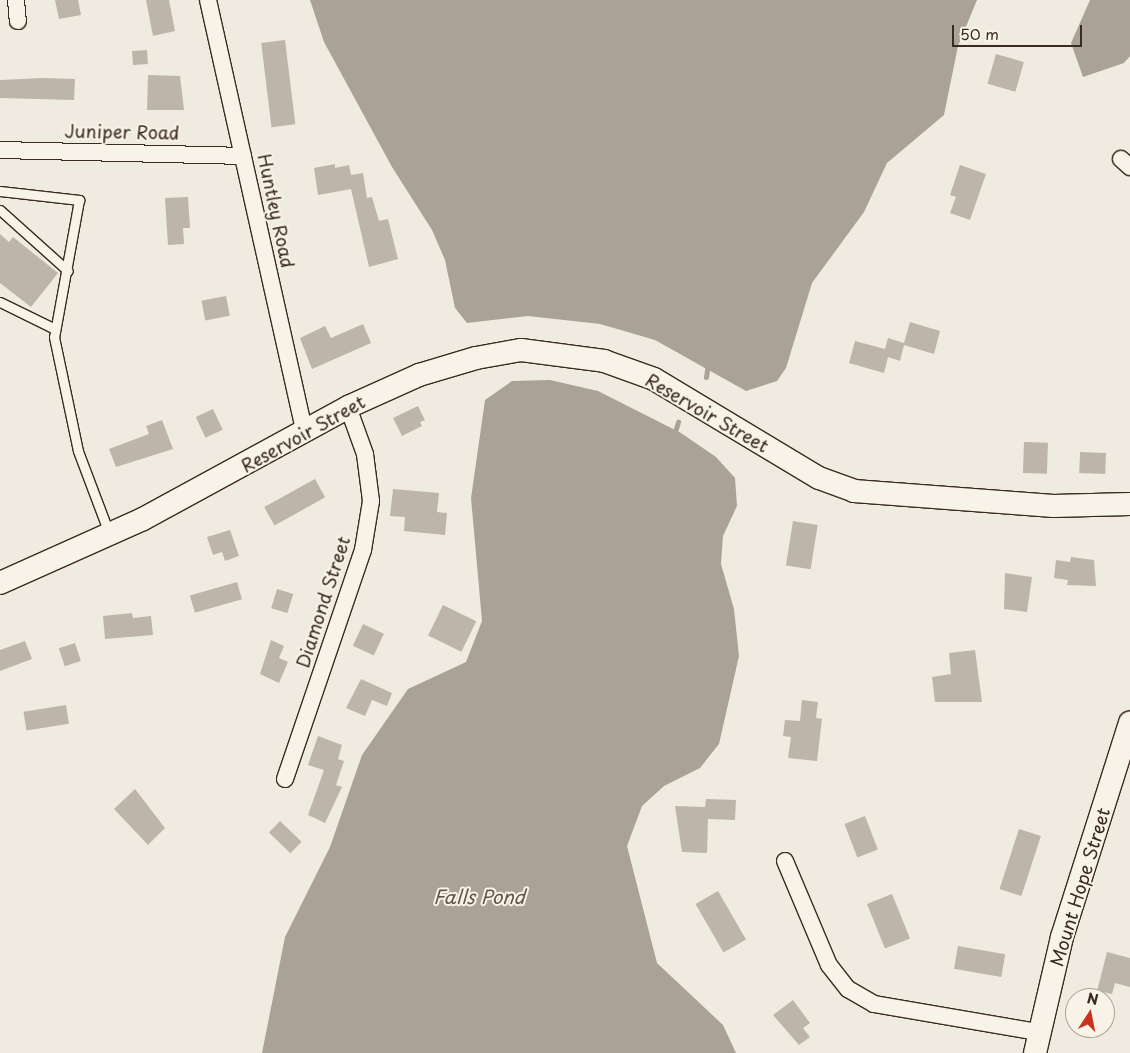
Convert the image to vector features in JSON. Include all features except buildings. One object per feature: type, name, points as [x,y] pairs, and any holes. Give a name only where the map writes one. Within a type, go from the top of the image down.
[{"type":"street","points":[[16,0],[18,21]]},
{"type":"street","name":"Huntley Road","points":[[208,0],[304,431]]},
{"type":"street","name":"Juniper Road","points":[[0,150],[243,156]]},
{"type":"street","name":"Reservoir Street","points":[[0,583],[204,489],[348,407],[419,375],[476,358],[521,350],[558,352],[604,361],[654,379],[818,478],[854,491],[1053,506],[1130,504]]},
{"type":"street","name":"Diamond Street","points":[[285,779],[363,550],[371,501],[365,454],[348,407]]},
{"type":"street","name":"Mount Hope Street","points":[[1037,1042],[1062,938],[1130,722]]},
{"type":"street","points":[[785,861],[829,965],[848,989],[874,1004],[1037,1042]]},
{"type":"lane","points":[[0,192],[79,200],[68,271],[55,329],[78,451],[108,534]]},
{"type":"lane","points":[[0,210],[68,271]]},
{"type":"lane","points":[[0,302],[55,329]]},
{"type":"water","points":[[310,0],[977,0],[958,46],[944,115],[887,163],[864,212],[812,283],[786,368],[777,381],[746,391],[655,340],[600,324],[528,316],[467,323],[455,308],[445,260],[432,230],[392,167],[324,42]]},
{"type":"water","points":[[1090,0],[1130,0],[1130,56],[1124,63],[1083,77],[1071,43]]},
{"type":"water","name":"Falls Pond","points":[[550,380],[598,391],[681,433],[716,457],[735,478],[737,506],[723,536],[721,564],[734,609],[739,656],[719,744],[700,768],[664,786],[642,806],[627,846],[657,963],[723,1025],[736,1053],[262,1053],[285,937],[330,847],[362,755],[408,689],[466,662],[482,621],[471,498],[485,400],[512,381]]},
{"type":"waterway","points":[[706,377],[708,363]]},
{"type":"waterway","points":[[674,435],[678,422]]}]
